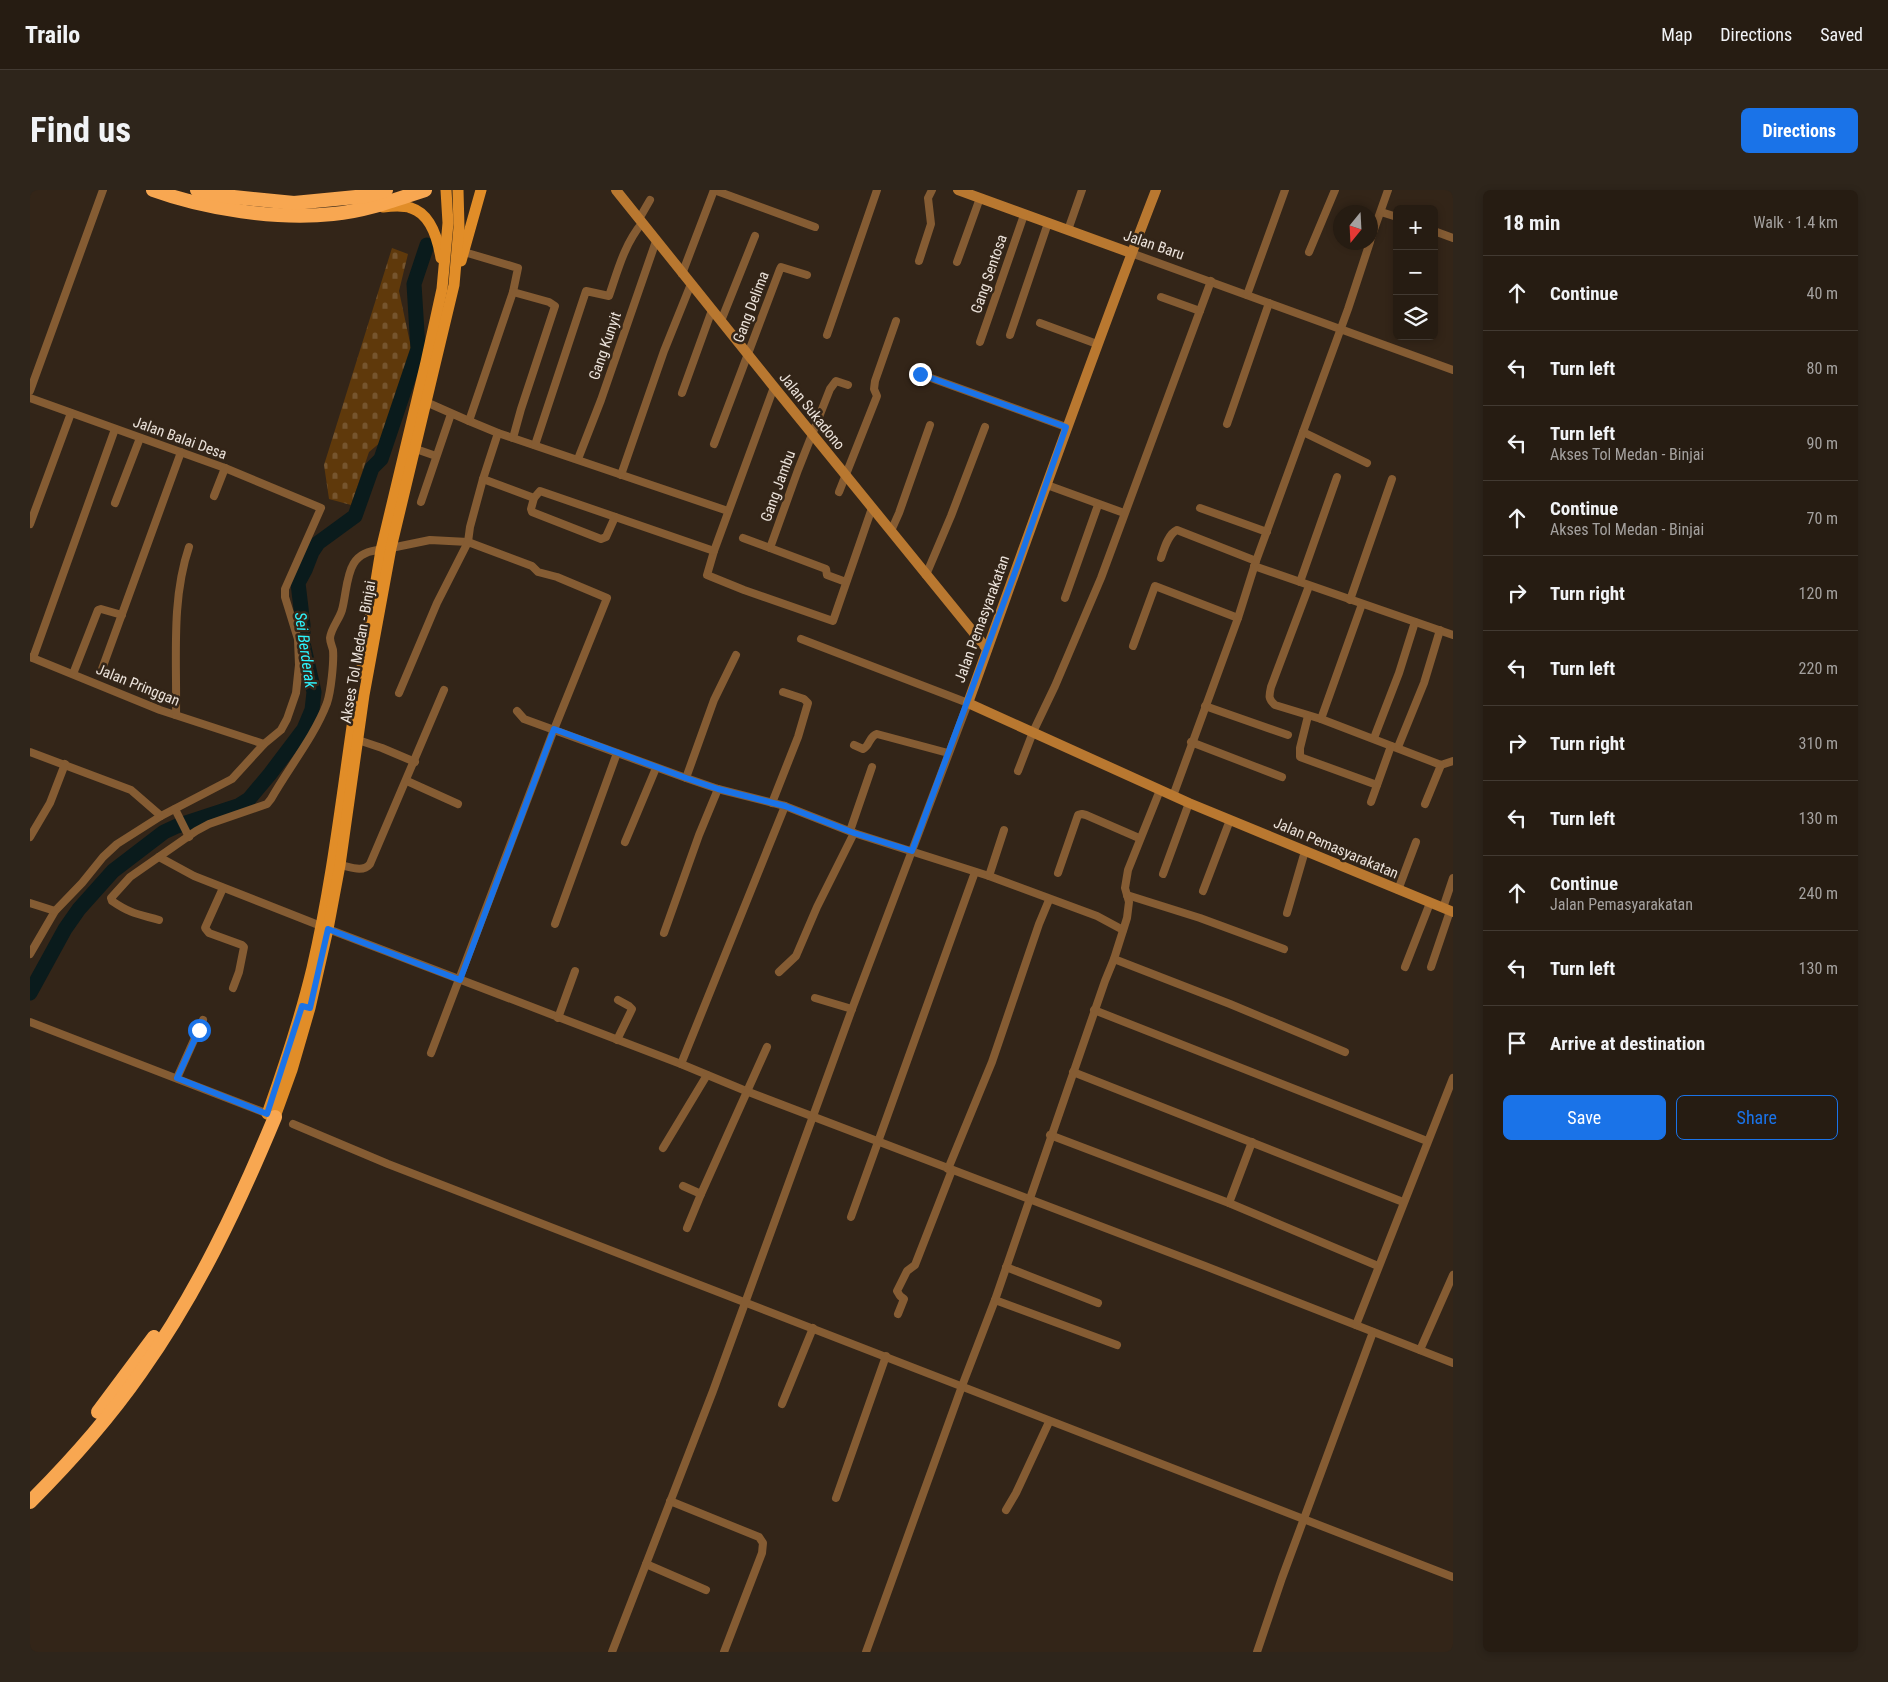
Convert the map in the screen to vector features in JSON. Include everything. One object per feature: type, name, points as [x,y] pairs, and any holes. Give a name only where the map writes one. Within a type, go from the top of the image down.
[{"type":"highway","points":[[152,190],[202,206],[278,214],[334,214],[374,207],[425,190]]},
{"type":"highway","points":[[197,190],[224,196],[294,203],[366,196],[386,190]]},
{"type":"highway","points":[[30,1490],[98,1412],[166,1318],[220,1219],[271,1115]]},
{"type":"highway","points":[[30,1502],[105,1418],[140,1373],[163,1339],[229,1222],[253,1171],[271,1115]]},
{"type":"main road","name":"Akses Tol Medan - Binjai","points":[[324,927],[386,549],[411,447],[444,272],[448,223],[446,190]]},
{"type":"main road","name":"Akses Tol Medan - Binjai","points":[[411,447],[426,402],[454,285],[459,227],[458,190]]},
{"type":"main road","points":[[454,285],[481,190]]},
{"type":"main road","points":[[374,207],[403,206],[413,208],[421,214],[429,223],[438,241],[444,272]]},
{"type":"main road","name":"Akses Tol Medan - Binjai","points":[[271,1115],[306,1007],[340,865],[345,803],[358,740],[386,549]]},
{"type":"street","points":[[30,391],[103,190]]},
{"type":"street","name":"Jalan Sukadono","points":[[616,190],[987,649]]},
{"type":"street","points":[[682,274],[714,190],[815,227]]},
{"type":"street","points":[[827,335],[877,190]]},
{"type":"street","points":[[919,261],[931,224],[928,198],[932,190]]},
{"type":"street","name":"Jalan Baru","points":[[958,190],[1453,370]]},
{"type":"street","points":[[1068,230],[1082,190]]},
{"type":"street","name":"Jalan Pemasyarakatan","points":[[1156,190],[1066,427],[1047,485],[968,703],[1189,803],[1448,910]]},
{"type":"street","points":[[1247,295],[1285,190]]},
{"type":"street","points":[[1309,252],[1335,190]]},
{"type":"street","points":[[1378,218],[1388,190]]},
{"type":"street","points":[[958,262],[980,198]]},
{"type":"street","points":[[535,445],[586,290],[609,296],[623,252],[650,200]]},
{"type":"street","points":[[1380,212],[1393,216]]},
{"type":"street","name":"Gang Sentosa","points":[[980,342],[1024,215]]},
{"type":"street","points":[[1010,334],[1048,223]]},
{"type":"street","points":[[1438,233],[1453,238]]},
{"type":"street","points":[[721,321],[755,236]]},
{"type":"street","name":"Gang Kunyit","points":[[578,459],[656,241]]},
{"type":"street","points":[[1173,796],[1238,618],[1255,563],[1341,328],[1367,250]]},
{"type":"street","points":[[464,252],[516,267],[518,271],[513,292],[469,421]]},
{"type":"street","name":"Gang Delima","points":[[747,354],[780,268],[807,275]]},
{"type":"street","points":[[1018,771],[1033,732],[1081,626],[1211,281]]},
{"type":"street","points":[[621,475],[664,352],[691,284]]},
{"type":"street","points":[[513,292],[549,302],[555,306],[513,438]]},
{"type":"street","points":[[1161,297],[1200,311]]},
{"type":"street","points":[[1227,424],[1269,303]]},
{"type":"street","points":[[682,393],[712,310]]},
{"type":"street","points":[[839,492],[877,396],[874,390],[875,381],[896,321]]},
{"type":"street","points":[[1040,324],[1097,344]]},
{"type":"street","points":[[714,444],[747,354]]},
{"type":"street","points":[[920,374],[1066,427]]},
{"type":"street","name":"Gang Jambu","points":[[770,548],[812,434],[834,382],[838,381],[848,385]]},
{"type":"street","points":[[774,387],[707,574],[744,590],[832,621],[834,620],[872,508]]},
{"type":"street","name":"Jalan Balai Desa","points":[[30,398],[225,468],[320,506],[321,511],[308,542],[285,589],[285,597],[298,638],[299,665],[296,693],[287,719],[280,730],[264,744]]},
{"type":"street","points":[[426,402],[498,433],[728,511]]},
{"type":"street","points":[[30,524],[71,413]]},
{"type":"street","points":[[421,502],[451,414]]},
{"type":"street","points":[[891,530],[899,513],[930,425]]},
{"type":"street","points":[[926,575],[952,516],[985,428]]},
{"type":"street","points":[[32,657],[115,429]]},
{"type":"street","points":[[1303,432],[1367,463]]},
{"type":"street","points":[[398,693],[437,604],[468,542],[470,527],[498,433]]},
{"type":"street","points":[[115,503],[140,438]]},
{"type":"street","points":[[411,447],[436,456]]},
{"type":"street","points":[[102,670],[180,452]]},
{"type":"street","points":[[214,496],[225,468]]},
{"type":"street","points":[[1300,582],[1337,478]]},
{"type":"street","points":[[484,479],[534,498]]},
{"type":"street","points":[[1350,600],[1392,479]]},
{"type":"street","points":[[1047,485],[1124,513]]},
{"type":"street","points":[[615,517],[606,537],[601,540],[532,512],[531,509],[534,498],[540,490],[714,552]]},
{"type":"street","points":[[1065,598],[1098,505]]},
{"type":"street","points":[[1200,508],[1267,532]]},
{"type":"street","points":[[1160,558],[1170,536],[1178,530],[1309,586],[1453,634]]},
{"type":"street","points":[[743,538],[826,569],[827,575],[846,582]]},
{"type":"street","points":[[159,920],[132,914],[112,901],[111,898],[130,877],[188,834],[209,824],[267,804],[271,799],[316,726],[327,701],[333,650],[330,638],[342,610],[352,565],[359,556],[365,553],[430,540],[468,542],[532,566],[538,572],[557,577],[607,598],[554,729],[431,1053]]},
{"type":"street","points":[[176,715],[177,602],[184,562],[189,547]]},
{"type":"street","points":[[1133,646],[1155,586],[1238,618]]},
{"type":"street","points":[[1309,586],[1269,696],[1270,701],[1276,705],[1374,738],[1441,765],[1453,761]]},
{"type":"street","points":[[1320,719],[1362,604]]},
{"type":"street","points":[[73,674],[98,610],[101,609],[122,615]]},
{"type":"street","points":[[1374,738],[1399,673],[1415,622]]},
{"type":"street","points":[[1370,802],[1424,683],[1440,630]]},
{"type":"street","points":[[612,1652],[713,1391],[852,1009],[968,703],[801,639]]},
{"type":"street","points":[[686,778],[714,700],[736,655]]},
{"type":"street","name":"Jalan Pringgan","points":[[32,657],[176,715],[264,744]]},
{"type":"street","points":[[340,865],[355,868],[368,867],[407,781],[444,690]]},
{"type":"street","points":[[772,803],[798,737],[808,703],[804,699],[783,692]]},
{"type":"street","points":[[1205,706],[1288,735]]},
{"type":"street","points":[[517,711],[524,719],[656,768],[718,789],[785,806],[852,832],[989,876],[1097,916],[1123,930]]},
{"type":"street","points":[[1308,716],[1300,748],[1300,757],[1377,785]]},
{"type":"street","points":[[854,746],[863,749],[872,737],[877,734],[948,753]]},
{"type":"street","points":[[358,740],[415,762]]},
{"type":"street","points":[[1192,742],[1282,777]]},
{"type":"street","points":[[30,954],[55,911],[117,844],[161,816],[176,811],[232,779],[264,744]]},
{"type":"street","points":[[30,752],[131,790],[161,816]]},
{"type":"street","points":[[555,924],[617,753]]},
{"type":"street","points":[[30,837],[50,803],[65,764]]},
{"type":"street","points":[[1425,804],[1441,765]]},
{"type":"street","points":[[779,972],[796,956],[852,832],[872,767]]},
{"type":"street","points":[[624,842],[656,768]]},
{"type":"street","points":[[407,781],[458,804]]},
{"type":"street","points":[[664,932],[699,835],[718,789]]},
{"type":"street","points":[[866,1652],[995,1300],[1050,1135],[1114,959],[1127,918],[1129,902],[1125,888],[1127,876],[1139,838],[1160,790]]},
{"type":"street","points":[[1163,874],[1189,803]]},
{"type":"street","points":[[681,1064],[785,806]]},
{"type":"street","points":[[176,811],[188,834]]},
{"type":"street","points":[[1058,873],[1078,815],[1086,815],[1139,838]]},
{"type":"street","points":[[1203,891],[1230,820]]},
{"type":"street","points":[[989,876],[1004,830]]},
{"type":"street","points":[[1398,890],[1416,842]]},
{"type":"street","points":[[1287,913],[1305,851]]},
{"type":"street","points":[[159,857],[194,876],[223,888],[681,1064],[746,1092],[813,1116],[1453,1363]]},
{"type":"street","points":[[851,1218],[877,1141],[913,1047],[975,872]]},
{"type":"street","points":[[1431,967],[1448,910],[1453,878]]},
{"type":"street","points":[[223,888],[205,928],[209,932],[244,947],[239,972],[233,988]]},
{"type":"street","points":[[1127,895],[1200,918],[1284,949]]},
{"type":"street","points":[[898,1314],[904,1299],[897,1291],[907,1271],[915,1265],[992,1062],[1039,924],[1050,900]]},
{"type":"street","points":[[30,903],[55,911]]},
{"type":"street","points":[[1405,967],[1430,904]]},
{"type":"street","points":[[1114,959],[1230,1004],[1344,1052]]},
{"type":"street","points":[[558,1018],[575,971]]},
{"type":"street","points":[[815,998],[852,1009]]},
{"type":"street","points":[[618,1000],[632,1009],[618,1040]]},
{"type":"street","points":[[1094,1010],[1427,1141]]},
{"type":"street","points":[[177,1078],[203,1020]]},
{"type":"street","points":[[30,1022],[271,1115]]},
{"type":"street","points":[[686,1228],[767,1047]]},
{"type":"street","points":[[1073,1072],[1403,1202]]},
{"type":"street","points":[[663,1148],[708,1075]]},
{"type":"street","points":[[1356,1325],[1453,1078]]},
{"type":"street","points":[[293,1124],[397,1167],[886,1356],[1049,1422],[1453,1577]]},
{"type":"street","points":[[1050,1135],[1229,1204],[1378,1266]]},
{"type":"street","points":[[1229,1204],[1252,1142]]},
{"type":"street","points":[[683,1186],[701,1194]]},
{"type":"street","points":[[1006,1267],[1098,1303]]},
{"type":"street","points":[[1420,1350],[1453,1275]]},
{"type":"street","points":[[995,1300],[1117,1345]]},
{"type":"street","points":[[782,1404],[813,1328]]},
{"type":"street","points":[[1257,1652],[1373,1332]]},
{"type":"street","points":[[836,1498],[886,1356]]},
{"type":"street","points":[[1006,1510],[1016,1493],[1049,1422]]},
{"type":"street","points":[[670,1501],[762,1540],[762,1553],[724,1652]]},
{"type":"street","points":[[646,1564],[706,1590]]},
{"type":"green space","points":[[392,248],[408,254],[399,291],[412,352],[382,441],[369,452],[351,505],[329,499],[324,465]]},
{"type":"waterway","name":"Sei Berderak","points":[[30,993],[65,929],[79,909],[113,871],[164,832],[238,806],[249,799],[304,729],[312,710],[314,692],[303,643],[298,583],[318,543],[355,516],[372,468],[381,459],[418,349],[414,284],[427,245]]},
{"type":"route","points":[[199,1030],[177,1078],[267,1114],[302,1006],[310,1008],[328,929],[460,980],[554,729],[656,768],[718,789],[785,806],[854,833],[912,851],[960,725],[1047,485],[1066,427],[920,374]]}]
